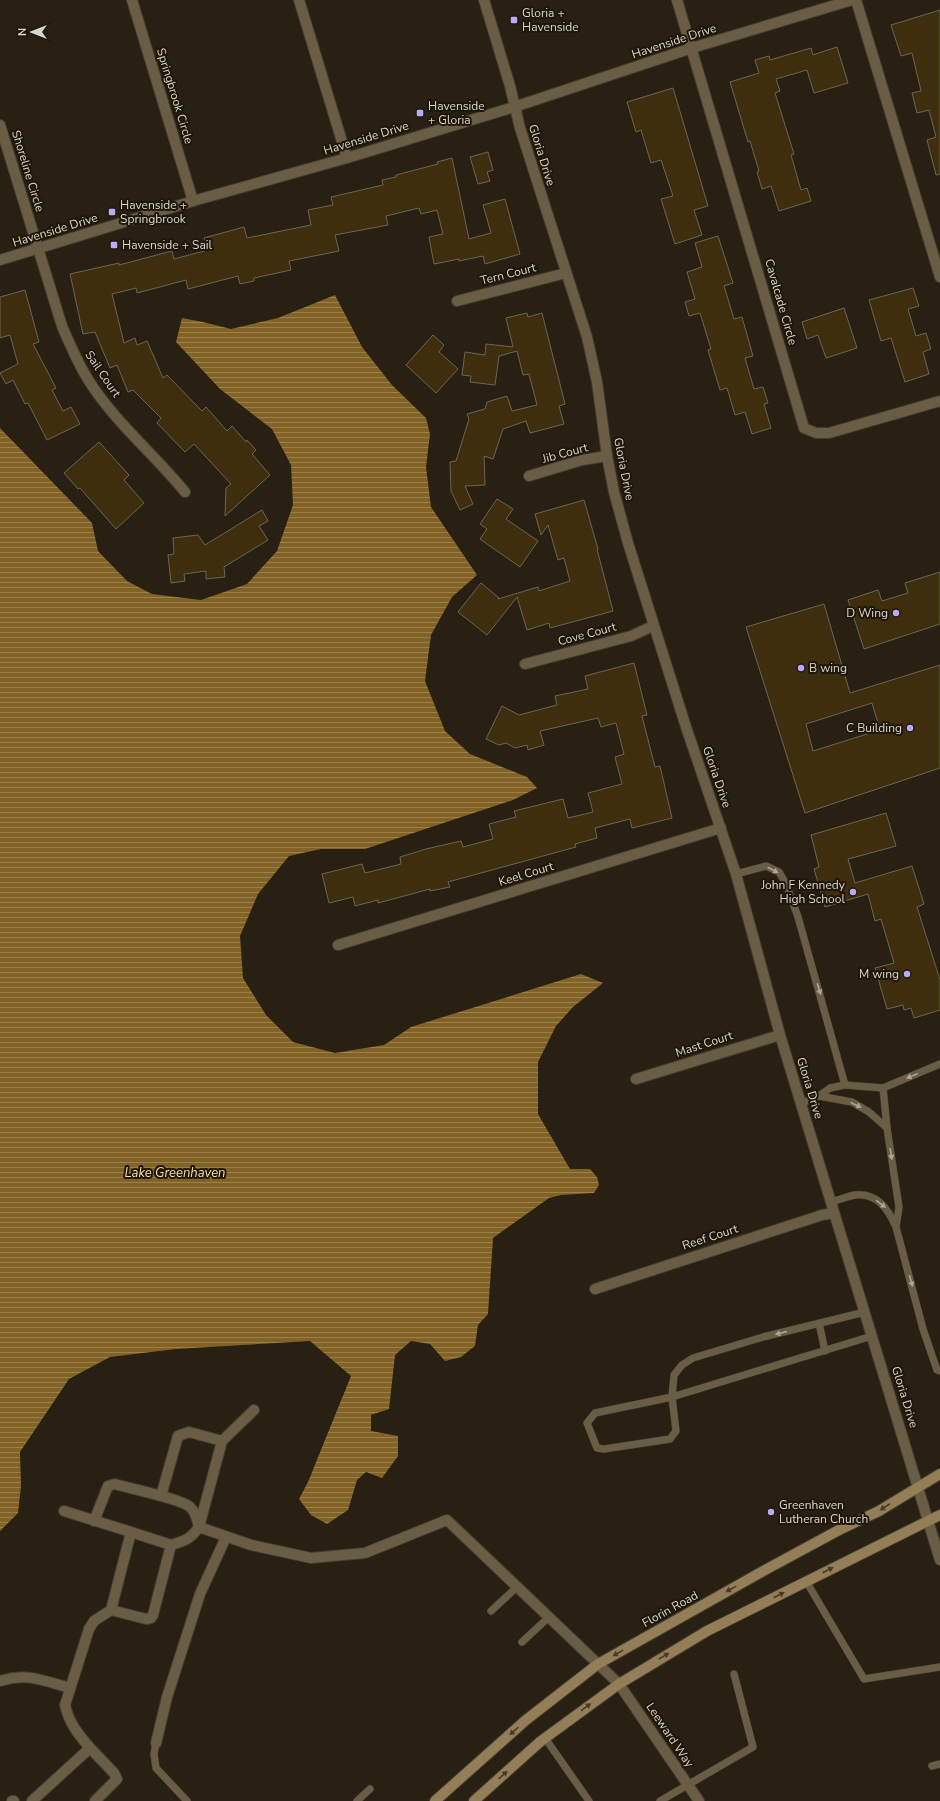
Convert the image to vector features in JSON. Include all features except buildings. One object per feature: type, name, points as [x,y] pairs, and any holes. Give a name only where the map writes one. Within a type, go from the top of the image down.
[{"type":"main road","name":"Florin Road","points":[[435,1801],[526,1720],[598,1664],[839,1530],[879,1512],[940,1474]]},
{"type":"main road","points":[[474,1801],[545,1738],[619,1684],[707,1631],[928,1522],[940,1514]]},
{"type":"street","name":"Springbrook Circle","points":[[132,0],[193,201]]},
{"type":"street","points":[[299,0],[347,158]]},
{"type":"street","name":"Gloria Drive","points":[[484,0],[514,107],[587,337],[597,382],[607,456],[616,499],[686,727],[736,874],[780,1035],[802,1103],[940,1560]]},
{"type":"street","points":[[677,0],[692,48]]},
{"type":"street","name":"Havenside Drive","points":[[0,260],[193,201],[347,158],[514,107],[692,48],[852,0]]},
{"type":"street","points":[[856,0],[940,277]]},
{"type":"street","name":"Cavalcade Circle","points":[[692,48],[804,428],[816,432],[829,433],[940,401]]},
{"type":"street","name":"Shoreline Circle","points":[[0,125],[38,248]]},
{"type":"street","name":"Sail Court","points":[[38,248],[62,326],[74,354],[89,381],[105,403],[185,492]]},
{"type":"street","name":"Tern Court","points":[[457,300],[566,273]]},
{"type":"street","name":"Jib Court","points":[[529,476],[582,460],[607,456]]},
{"type":"street","name":"Cove Court","points":[[525,664],[631,636],[654,626]]},
{"type":"street","name":"Keel Court","points":[[338,945],[721,828]]},
{"type":"street","name":"Mast Court","points":[[636,1079],[780,1035]]},
{"type":"street","name":"Reef Court","points":[[595,1289],[822,1215],[834,1213]]},
{"type":"street","points":[[64,1512],[171,1544],[187,1541],[199,1527],[222,1441],[254,1410]]},
{"type":"street","points":[[161,1496],[178,1436],[189,1432],[222,1441]]},
{"type":"street","points":[[94,1521],[108,1486],[115,1484],[161,1496],[190,1506],[196,1516],[199,1527]]},
{"type":"street","name":"Leeward Way","points":[[226,1537],[311,1558],[365,1553],[447,1520],[619,1684],[699,1801]]},
{"type":"street","points":[[156,1743],[168,1697],[200,1594],[226,1537],[199,1527]]},
{"type":"street","points":[[95,1801],[116,1779],[114,1773],[90,1748],[74,1728],[68,1717],[65,1705],[89,1629],[94,1621],[111,1610],[131,1532]]},
{"type":"street","points":[[111,1610],[151,1618],[171,1544]]},
{"type":"street","points":[[0,1681],[14,1676],[32,1677],[70,1688]]},
{"type":"street","points":[[32,1801],[90,1748]]},
{"type":"lane","points":[[736,874],[766,866],[779,872],[786,884],[798,917],[845,1085]]},
{"type":"lane","points":[[802,1103],[819,1096],[830,1088],[845,1085],[883,1088],[940,1064]]},
{"type":"lane","points":[[883,1088],[887,1128],[899,1207],[896,1227]]},
{"type":"lane","points":[[819,1096],[852,1102],[869,1112],[887,1128]]},
{"type":"lane","points":[[831,1202],[855,1195],[871,1196],[888,1209],[896,1227],[923,1329],[937,1370],[940,1371]]},
{"type":"lane","points":[[865,1312],[763,1337],[693,1358],[682,1365],[674,1375],[672,1397],[676,1430],[670,1439],[604,1449],[597,1448],[587,1423],[595,1413],[672,1397],[872,1336]]},
{"type":"lane","points":[[819,1323],[825,1350]]},
{"type":"lane","points":[[806,1581],[864,1679],[940,1667]]},
{"type":"lane","points":[[491,1610],[517,1588]]},
{"type":"lane","points":[[522,1642],[549,1617]]},
{"type":"lane","points":[[660,1801],[753,1747],[734,1674]]},
{"type":"lane","points":[[545,1738],[589,1801]]},
{"type":"lane","points":[[156,1743],[154,1754],[156,1768],[187,1801]]},
{"type":"lane","points":[[932,1766],[940,1764]]},
{"type":"lane","points":[[357,1801],[370,1789]]},
{"type":"water","name":"Lake Greenhaven","points":[[335,295],[362,347],[392,385],[426,418],[430,434],[426,467],[431,507],[477,575],[452,597],[431,635],[425,681],[445,731],[470,754],[527,777],[537,788],[513,800],[365,849],[321,849],[289,856],[258,894],[240,936],[243,978],[266,1015],[293,1042],[335,1053],[384,1045],[411,1027],[581,974],[603,983],[573,1007],[556,1026],[538,1062],[538,1114],[570,1169],[590,1169],[597,1177],[599,1185],[594,1193],[561,1195],[549,1198],[493,1238],[488,1314],[478,1325],[475,1346],[461,1357],[445,1361],[430,1344],[411,1341],[395,1355],[389,1409],[371,1415],[371,1431],[398,1436],[398,1456],[382,1478],[366,1472],[357,1480],[348,1510],[327,1524],[311,1515],[299,1499],[308,1482],[351,1376],[310,1341],[176,1349],[110,1357],[69,1379],[20,1452],[21,1486],[18,1513],[0,1531],[0,428],[92,523],[98,551],[127,581],[152,594],[201,600],[247,584],[277,551],[293,505],[291,465],[272,429],[220,389],[176,342],[182,318],[231,329],[278,318]]},
{"type":"place","name":"Gloria + Havenside","points":[[514,20]]},
{"type":"place","name":"Havenside + Gloria","points":[[420,113]]},
{"type":"place","name":"Havenside + Springbrook","points":[[112,212]]},
{"type":"place","name":"Havenside + Sail","points":[[114,245]]},
{"type":"place","name":"D Wing","points":[[896,613]]},
{"type":"place","name":"B wing","points":[[801,668]]},
{"type":"place","name":"C Building","points":[[910,728]]},
{"type":"place","name":"John F Kennedy High School","points":[[853,892]]},
{"type":"place","name":"M wing","points":[[907,974]]},
{"type":"place","name":"Greenhaven Lutheran Church","points":[[771,1512]]}]
